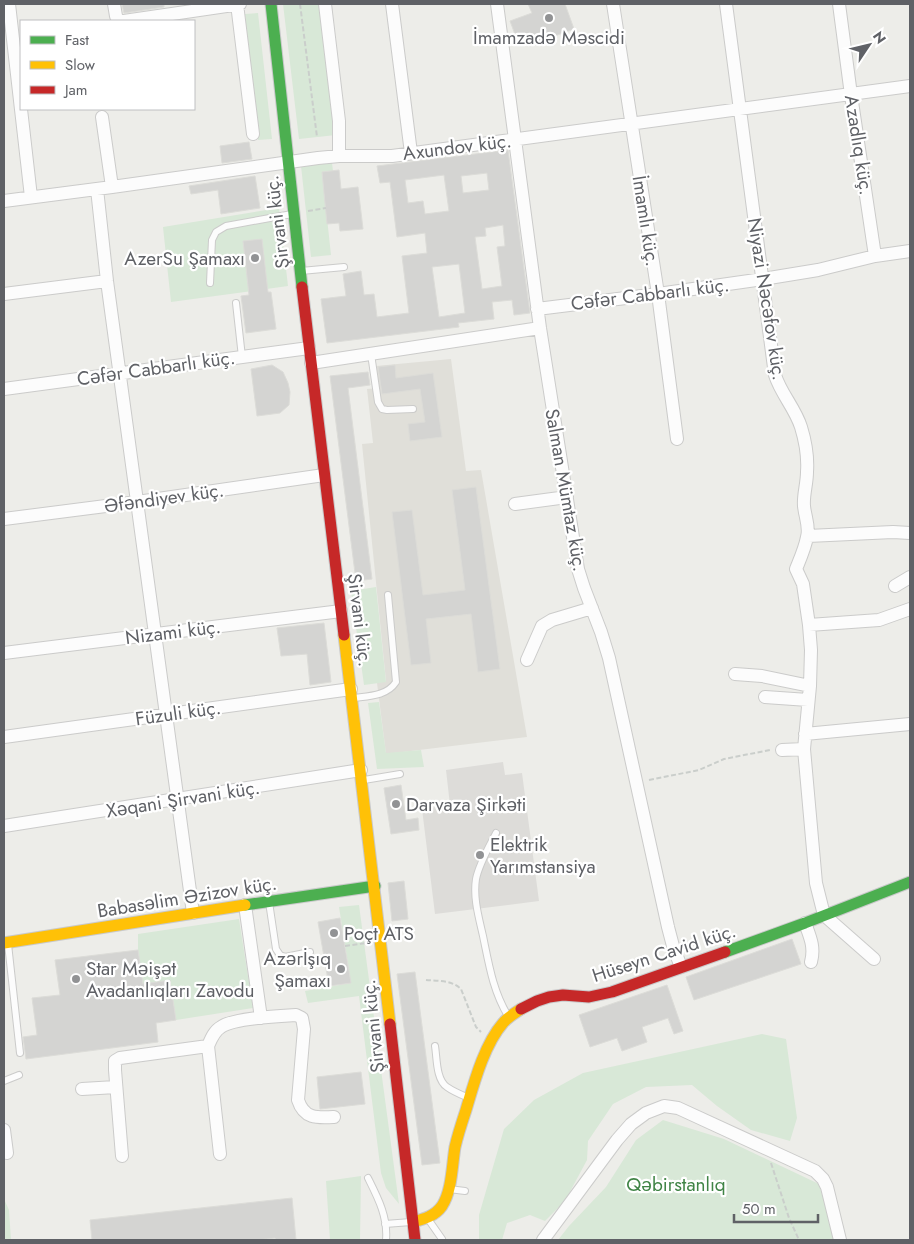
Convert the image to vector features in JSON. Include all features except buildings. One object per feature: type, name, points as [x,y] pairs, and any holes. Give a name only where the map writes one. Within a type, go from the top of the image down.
[{"type":"main road","name":"Şirvani küç.","points":[[271,4],[287,162],[362,775],[415,1240]]},
{"type":"main road","name":"Hüseyn Cavid küç.","points":[[428,1218],[435,1214],[443,1203],[448,1188],[457,1136],[481,1065],[500,1027],[508,1017],[536,1002],[553,996],[586,997],[612,992],[804,923],[910,882]]},
{"type":"main road","name":"Babasəlim Əzizov küç.","points":[[6,943],[375,886]]},
{"type":"main road","points":[[413,1222],[428,1218]]},
{"type":"street","points":[[9,4],[20,100]]},
{"type":"street","points":[[114,4],[118,20]]},
{"type":"street","points":[[131,20],[239,4],[253,134]]},
{"type":"street","points":[[326,4],[339,121],[339,156]]},
{"type":"street","points":[[392,4],[411,153]]},
{"type":"street","name":"Salman Mümtaz küç.","points":[[498,4],[537,309],[578,569],[601,632],[608,658],[668,927],[681,967]]},
{"type":"street","name":"İmamlı küç.","points":[[613,4],[658,294],[677,439]]},
{"type":"street","name":"Niyazi Nəcəfov küç.","points":[[726,4],[775,375],[801,427],[806,449],[808,472],[804,500],[808,536],[796,570],[803,584],[811,650],[810,686],[804,749],[816,883],[824,915]]},
{"type":"street","name":"Azadlıq küç.","points":[[839,4],[875,256]]},
{"type":"street","name":"Axundov küç.","points":[[4,201],[287,162],[339,156],[385,156],[514,140],[910,86]]},
{"type":"street","points":[[21,110],[31,197]]},
{"type":"street","points":[[102,117],[112,187]]},
{"type":"street","points":[[97,189],[107,280],[193,913]]},
{"type":"street","name":"Cəfər Cabbarlı küç.","points":[[537,309],[763,279],[818,270],[875,256],[910,251]]},
{"type":"street","points":[[4,294],[107,280]]},
{"type":"street","points":[[311,362],[540,328]]},
{"type":"street","name":"Cəfər Cabbarlı küç.","points":[[4,389],[309,348]]},
{"type":"street","name":"Əfəndiyev küç.","points":[[4,519],[324,475]]},
{"type":"street","points":[[514,504],[567,497]]},
{"type":"street","points":[[808,536],[910,533]]},
{"type":"street","points":[[895,586],[910,577]]},
{"type":"street","points":[[527,660],[542,626],[552,620],[592,608]]},
{"type":"street","points":[[808,625],[879,620],[910,609]]},
{"type":"street","name":"Nizami küç.","points":[[4,653],[342,611]]},
{"type":"street","points":[[735,674],[762,676],[810,686]]},
{"type":"street","name":"Füzuli küç.","points":[[4,737],[166,715],[352,694]]},
{"type":"street","points":[[765,697],[808,700]]},
{"type":"street","points":[[805,734],[910,724]]},
{"type":"street","points":[[782,750],[804,749]]},
{"type":"street","name":"Xəqani Şirvani küç.","points":[[4,826],[362,775]]},
{"type":"street","points":[[245,905],[261,1018]]},
{"type":"street","points":[[824,915],[874,959]]},
{"type":"street","points":[[804,923],[812,943],[813,955],[811,962]]},
{"type":"street","points":[[220,1154],[208,1046],[214,1033],[222,1026],[261,1018],[296,1015],[302,1018],[304,1029],[298,1100],[304,1112],[317,1118],[334,1117]]},
{"type":"street","points":[[122,1156],[115,1061],[120,1058],[208,1046]]},
{"type":"street","points":[[82,1089],[116,1087]]},
{"type":"street","points":[[543,1240],[617,1140],[646,1113],[664,1106],[678,1108],[816,1171],[827,1187],[840,1240]]},
{"type":"street","points":[[4,1130],[7,1153]]},
{"type":"lane","points":[[210,283],[212,240],[216,232],[226,226],[294,213]]},
{"type":"lane","points":[[300,271],[344,267]]},
{"type":"lane","points":[[236,303],[242,357]]},
{"type":"lane","points":[[371,354],[378,402],[382,409],[413,409]]},
{"type":"lane","points":[[352,694],[383,693],[392,689],[396,682],[388,595]]},
{"type":"lane","points":[[362,775],[400,774]]},
{"type":"lane","points":[[496,834],[476,878],[475,891],[492,982],[508,1017]]},
{"type":"lane","points":[[269,901],[276,949],[280,955],[285,957],[310,952]]},
{"type":"lane","points":[[6,943],[20,1054]]},
{"type":"lane","points":[[435,1046],[443,1083],[470,1099]]},
{"type":"lane","points":[[4,1081],[19,1075]]},
{"type":"lane","points":[[368,1178],[384,1213],[386,1240]]},
{"type":"lane","points":[[448,1188],[465,1191]]},
{"type":"lane","points":[[428,1218],[442,1239]]},
{"type":"lane","points":[[385,1224],[413,1222]]},
{"type":"path","points":[[300,4],[317,137]]},
{"type":"path","points":[[294,213],[326,208]]},
{"type":"path","points":[[637,782],[699,770],[724,759],[764,751],[782,750]]},
{"type":"path","points":[[345,946],[381,940]]},
{"type":"path","points":[[426,980],[449,982],[458,986],[461,989],[476,1027],[492,1042]]},
{"type":"path","points":[[766,1149],[789,1218],[799,1240]]},
{"type":"shaded area","points":[[451,359],[466,471],[481,470],[527,737],[386,754],[377,683],[386,681],[362,444],[373,443],[367,389],[379,388],[376,366]]},
{"type":"shaded area","name":"Elektrik Yarımstansiya","points":[[503,762],[505,775],[522,773],[539,901],[435,914],[422,809],[450,805],[446,770]]},
{"type":"green space","points":[[283,4],[319,4],[336,135],[299,139]]},
{"type":"green space","points":[[258,13],[272,139],[258,140],[245,14]]},
{"type":"green space","points":[[332,163],[333,171],[322,172],[331,255],[311,257],[301,166]]},
{"type":"green space","points":[[279,208],[288,286],[171,302],[163,227]]},
{"type":"green space","points":[[376,587],[386,682],[364,685],[351,591]]},
{"type":"green space","points":[[379,702],[386,753],[421,750],[424,767],[377,769],[368,703]]},
{"type":"green space","points":[[359,905],[399,1204],[386,1188],[381,1173],[359,996],[308,1003],[305,991],[351,983],[339,907]]},
{"type":"green space","points":[[239,919],[253,1008],[176,1020],[170,981],[143,984],[138,950],[138,934]]},
{"type":"green space","points":[[762,1034],[786,1039],[797,1118],[790,1141],[751,1130],[717,1106],[692,1085],[646,1087],[613,1104],[588,1141],[587,1160],[565,1201],[545,1221],[530,1215],[507,1223],[502,1240],[479,1240],[479,1215],[504,1129],[534,1100],[583,1073]]},
{"type":"green space","name":"Qəbirstanlıq","points":[[663,1120],[724,1139],[819,1184],[835,1240],[558,1240],[606,1187],[636,1140]]},
{"type":"green space","points":[[361,1176],[360,1240],[330,1240],[326,1181]]},
{"type":"green space","points":[[4,1199],[9,1210],[11,1240],[4,1240]]},
{"type":"traffic: fast","points":[[271,4],[302,287]]},
{"type":"traffic: fast","points":[[725,952],[910,882]]},
{"type":"traffic: fast","points":[[245,905],[375,886]]},
{"type":"traffic: slow","points":[[344,635],[390,1024]]},
{"type":"traffic: slow","points":[[4,943],[245,905]]},
{"type":"traffic: slow","points":[[413,1222],[433,1215],[442,1206],[450,1185],[456,1142],[480,1065],[496,1032],[507,1019],[521,1009]]},
{"type":"traffic: jam","points":[[302,287],[344,635]]},
{"type":"traffic: jam","points":[[521,1009],[549,997],[563,995],[589,997],[612,992],[725,952]]},
{"type":"traffic: jam","points":[[390,1024],[415,1240]]},
{"type":"place","name":"İmamzadə Məscidi","points":[[549,18]]},
{"type":"place","name":"AzerSu Şamaxı","points":[[255,258]]},
{"type":"place","name":"Darvaza Şirkəti","points":[[396,804]]},
{"type":"place","name":"Elektrik Yarımstansiya","points":[[480,855]]},
{"type":"place","name":"Poçt ATS","points":[[334,933]]},
{"type":"place","name":"Azərİşıq Şamaxı","points":[[341,969]]},
{"type":"place","name":"Star Məişət Avadanlıqları Zavodu","points":[[76,979]]}]
